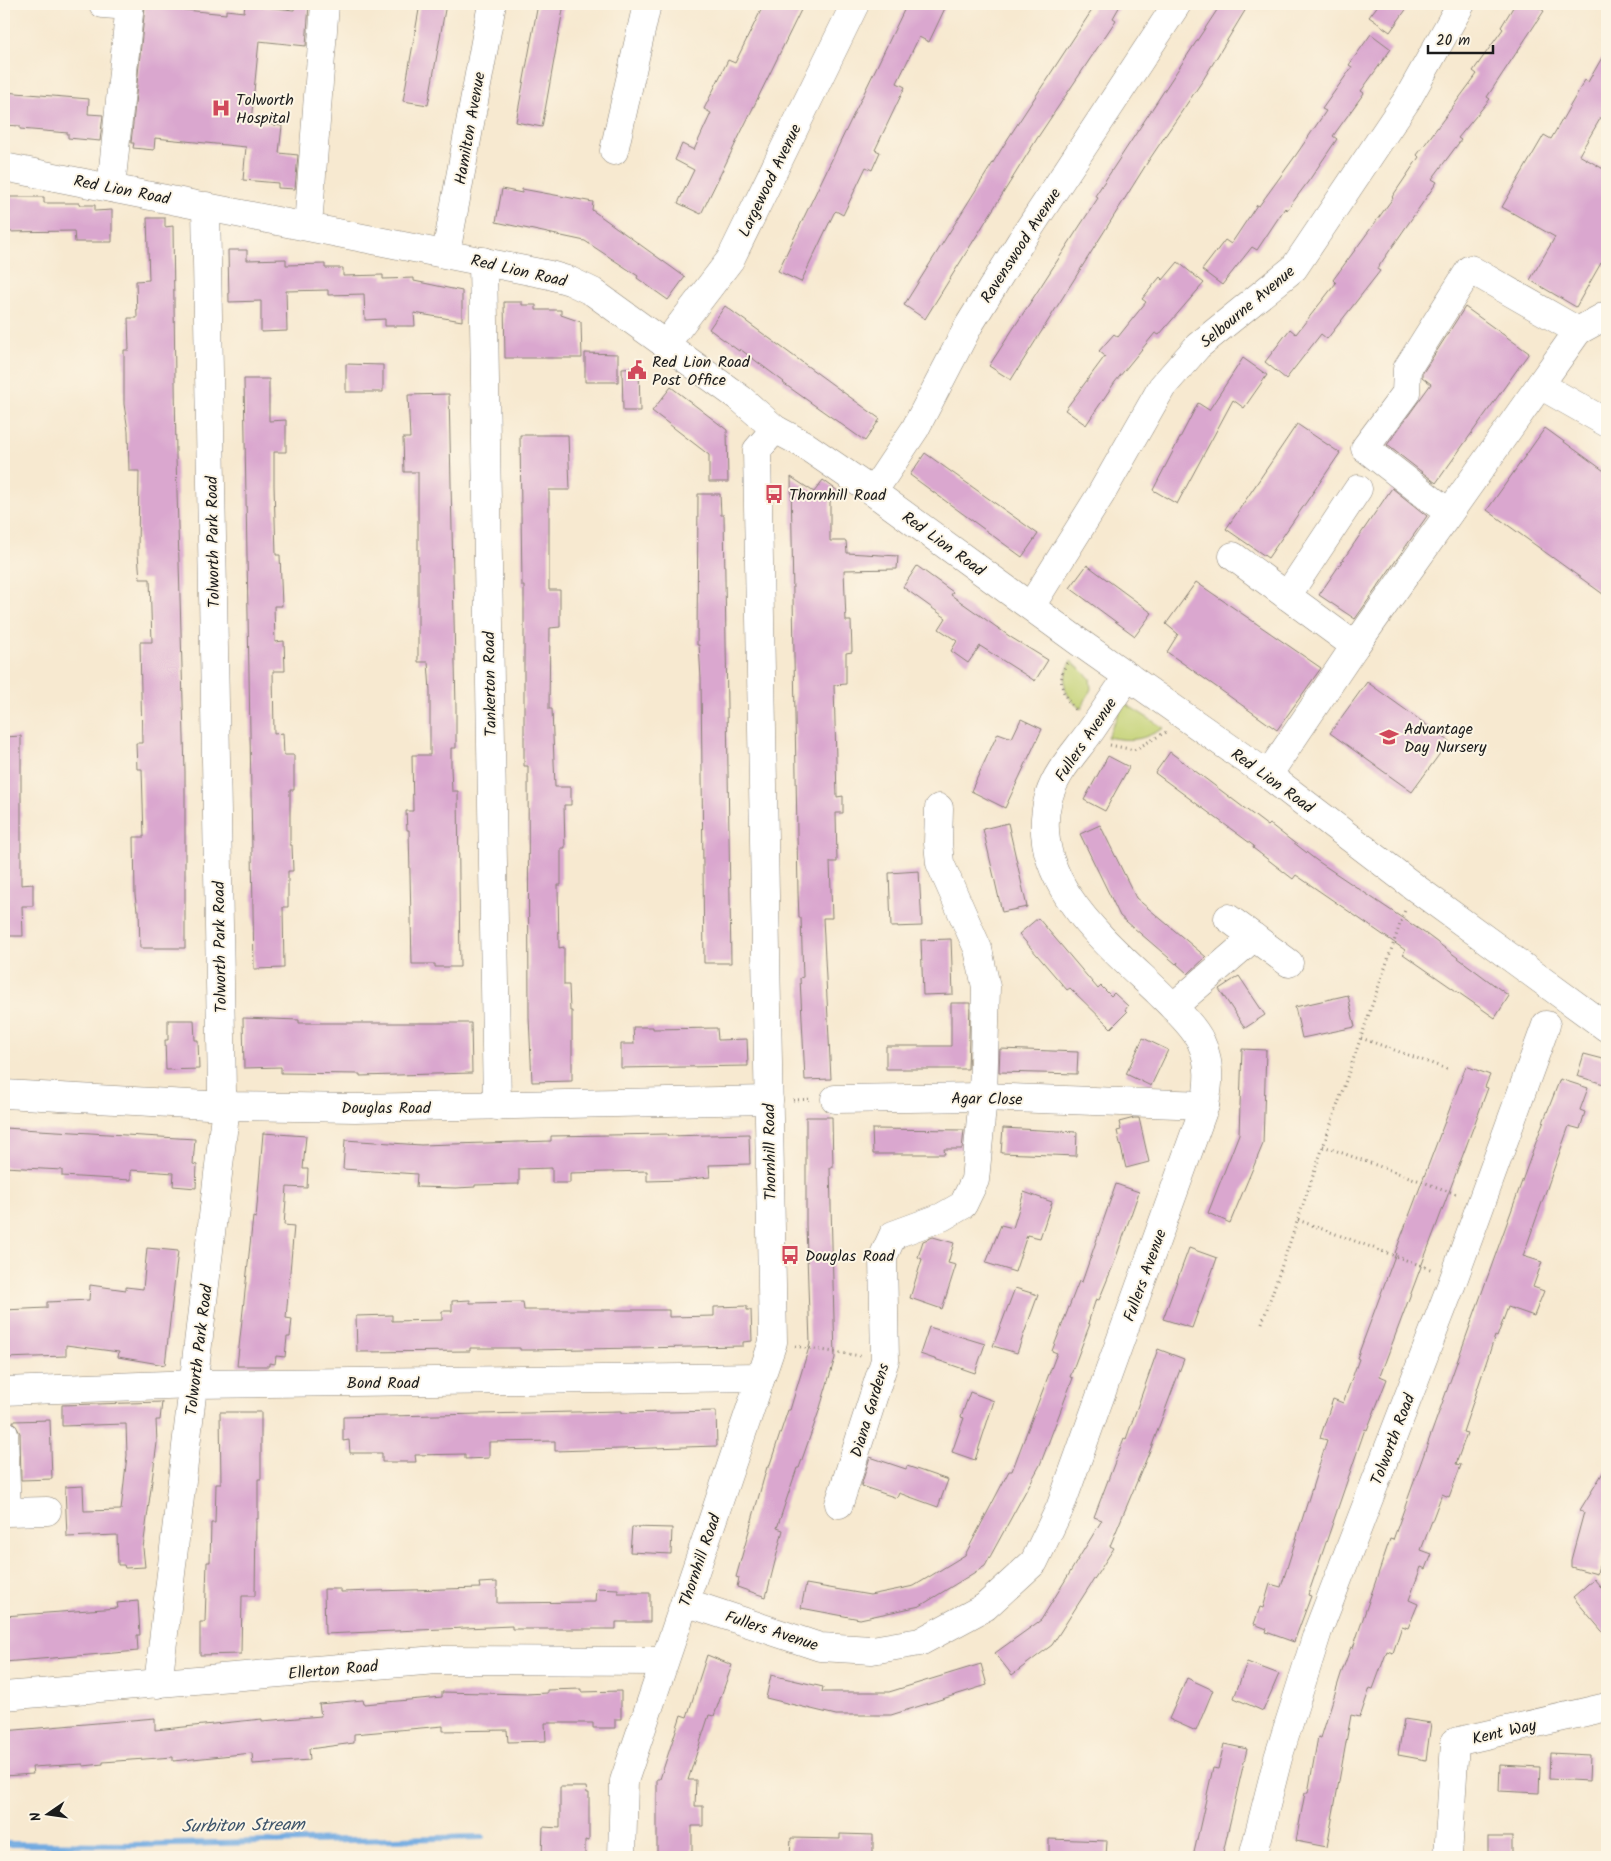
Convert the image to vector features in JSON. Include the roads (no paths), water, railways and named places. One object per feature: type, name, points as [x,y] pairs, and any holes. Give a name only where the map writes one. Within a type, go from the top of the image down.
[{"type":"street","points":[[308,226],[325,4]]},
{"type":"street","name":"Hamilton Avenue","points":[[446,253],[492,4]]},
{"type":"street","points":[[614,151],[647,4]]},
{"type":"street","name":"Largewood Avenue","points":[[665,345],[730,260],[855,4]]},
{"type":"street","name":"Ravenswood Avenue","points":[[873,492],[916,429],[970,325],[1021,241],[1177,4]]},
{"type":"street","name":"Selbourne Avenue","points":[[1031,606],[1101,494],[1162,387],[1198,346],[1294,268],[1406,100],[1461,4]]},
{"type":"street","points":[[111,188],[121,5]]},
{"type":"street","name":"Red Lion Road","points":[[4,167],[550,275],[570,281],[593,292],[740,399],[775,429],[803,444],[873,492],[1268,775],[1417,889],[1607,1028]]},
{"type":"street","name":"Tolworth Park Road","points":[[158,1684],[226,1106],[222,1092],[206,206]]},
{"type":"street","name":"Tankerton Road","points":[[483,261],[497,1106]]},
{"type":"street","points":[[1449,513],[1365,448],[1406,393],[1407,369],[1470,269],[1578,331]]},
{"type":"street","points":[[1268,775],[1355,646],[1578,331],[1607,315]]},
{"type":"street","points":[[1540,385],[1607,423]]},
{"type":"street","name":"Thornhill Road","points":[[622,1857],[624,1781],[663,1661],[685,1602],[773,1342],[757,450],[775,429]]},
{"type":"street","points":[[1287,596],[1358,489]]},
{"type":"street","points":[[1233,556],[1355,646]]},
{"type":"street","name":"Fullers Avenue","points":[[685,1602],[820,1647],[872,1650],[920,1642],[985,1607],[1034,1562],[1060,1508],[1205,1105],[1209,1084],[1208,1067],[1201,1041],[1173,1007],[1094,930],[1070,900],[1050,857],[1045,817],[1057,776],[1092,730],[1128,676]]},
{"type":"street","name":"Diana Gardens","points":[[839,1504],[886,1360],[883,1257],[892,1234],[942,1217],[963,1205],[975,1180],[983,1097],[986,988],[978,950],[940,863],[938,843],[939,808]]},
{"type":"street","points":[[1228,918],[1289,963]]},
{"type":"street","points":[[1173,1007],[1254,938]]},
{"type":"street","name":"Tolworth Road","points":[[1261,1855],[1278,1758],[1318,1630],[1454,1278],[1546,1025]]},
{"type":"street","name":"Douglas Road","points":[[4,1094],[226,1106],[497,1106],[768,1100]]},
{"type":"street","name":"Agar Close","points":[[835,1099],[983,1097],[1205,1105]]},
{"type":"street","name":"Bond Road","points":[[4,1391],[194,1384],[761,1377]]},
{"type":"street","points":[[4,1434],[6,1512],[46,1511]]},
{"type":"street","name":"Ellerton Road","points":[[4,1696],[436,1660],[663,1661]]},
{"type":"street","name":"Kent Way","points":[[1448,1857],[1456,1742],[1607,1707]]},
{"type":"waterway","name":"Surbiton Stream","points":[[4,1844],[131,1845],[482,1837]]},
{"type":"place","name":"Tolworth Hospital","points":[[221,108]]},
{"type":"place","name":"Red Lion Road Post Office","points":[[637,370]]},
{"type":"place","name":"Thornhill Road","points":[[774,494]]},
{"type":"place","name":"Advantage Day Nursery","points":[[1389,737]]},
{"type":"place","name":"Douglas Road","points":[[790,1255]]}]
